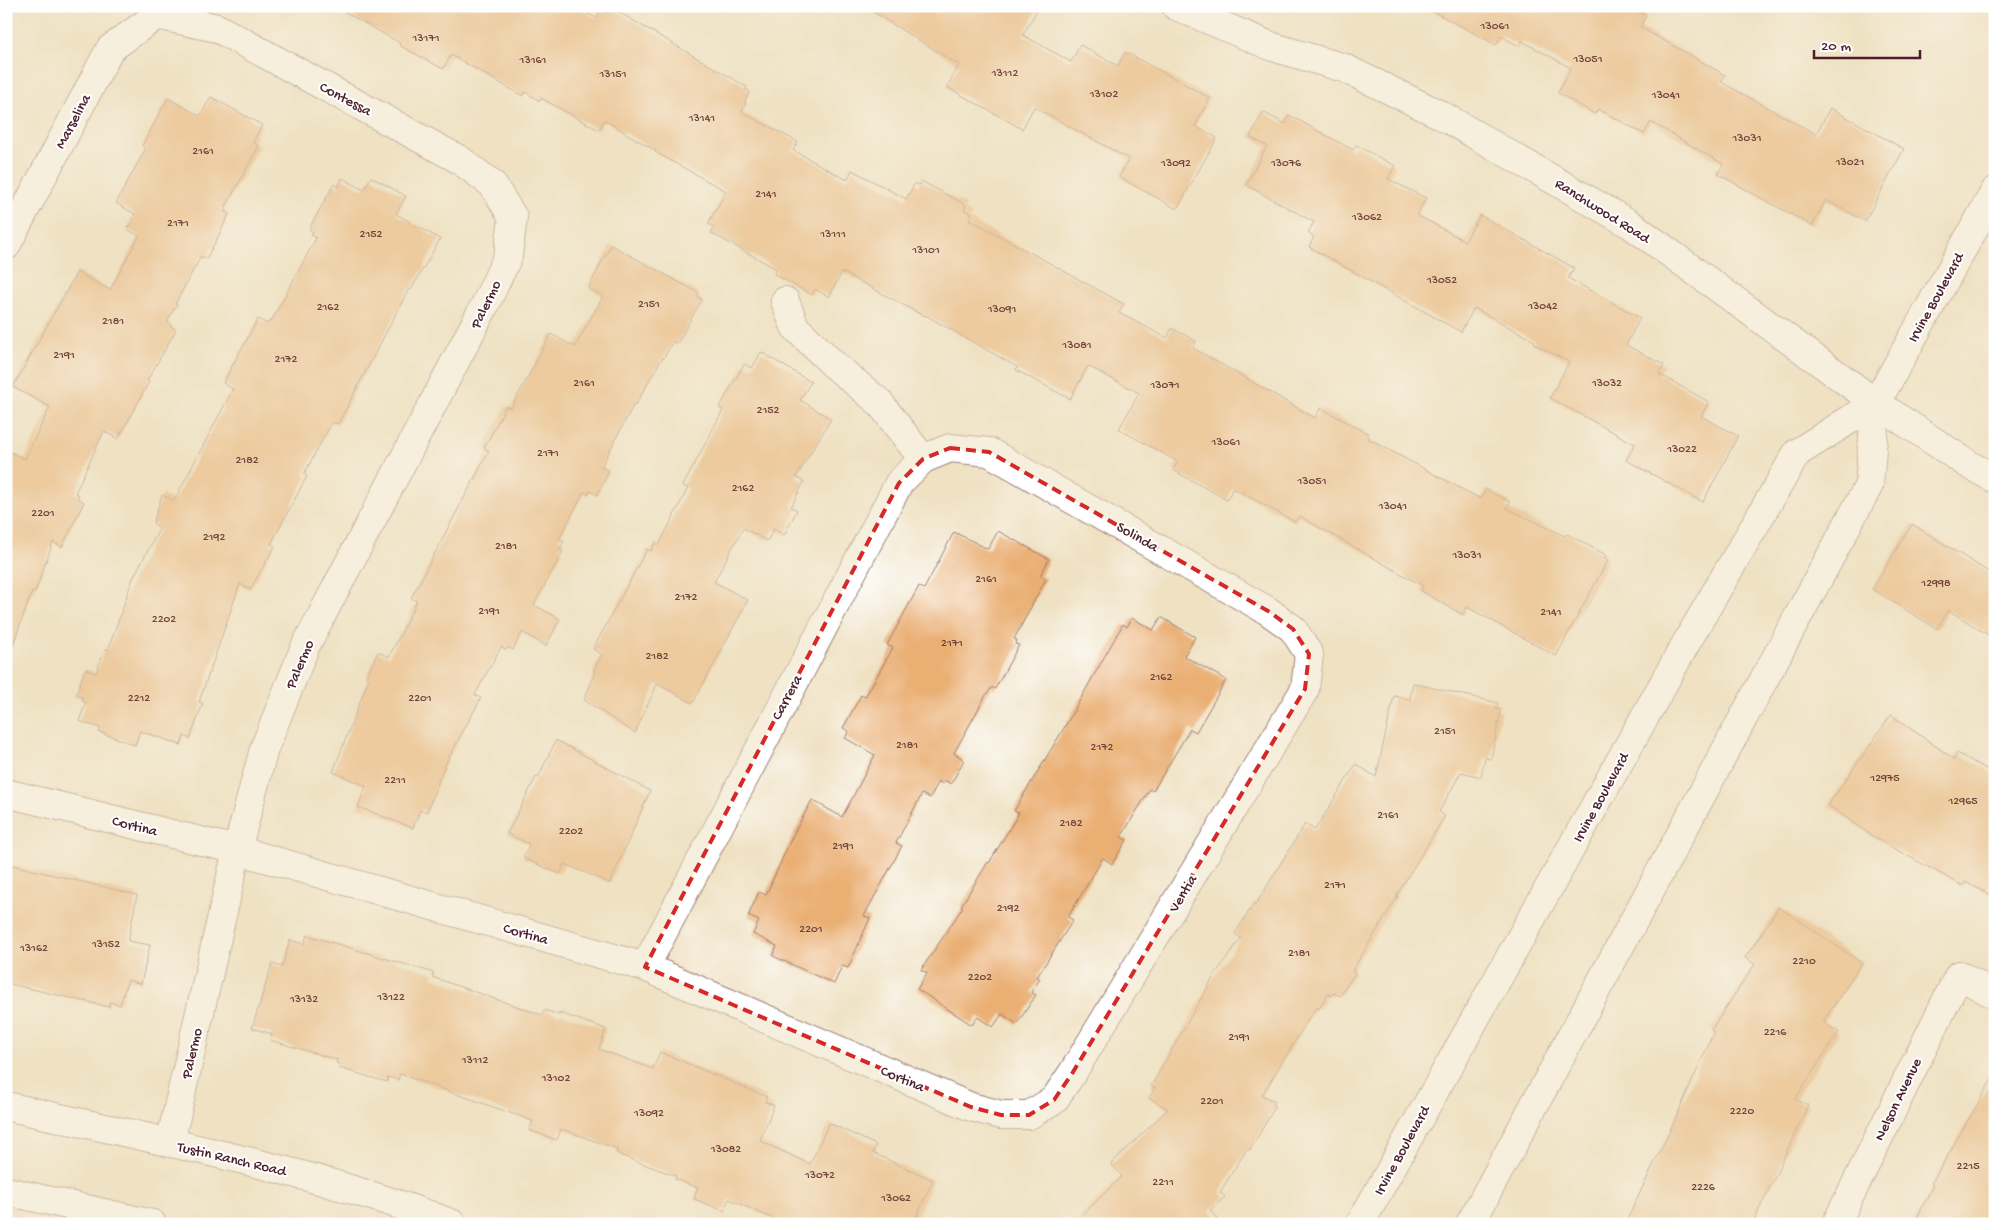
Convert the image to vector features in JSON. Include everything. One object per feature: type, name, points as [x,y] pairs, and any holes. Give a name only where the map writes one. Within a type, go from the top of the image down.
[{"type":"street","name":"Ranchwood Road","points":[[1176,6],[1273,47],[1344,68],[1441,115],[1630,224],[1876,404],[1968,464],[1995,479]]},
{"type":"street","name":"Contessa","points":[[157,15],[217,28],[460,160],[492,184],[513,217]]},
{"type":"street","name":"Marselina","points":[[6,246],[110,49],[157,15]]},
{"type":"street","name":"Irvine Boulevard","points":[[1470,1224],[1869,485],[1876,404],[1995,191]]},
{"type":"street","name":"Palermo","points":[[170,1144],[237,850],[264,749],[305,647],[486,303],[508,256],[513,217]]},
{"type":"street","points":[[785,301],[795,327],[833,364],[879,402],[923,459]]},
{"type":"street","name":"Irvine Boulevard","points":[[1360,1224],[1689,638],[1797,453],[1876,404]]},
{"type":"street","name":"Carrera","points":[[645,967],[899,483],[923,459],[950,448]]},
{"type":"street","name":"Solinda","points":[[950,448],[988,452],[1050,485],[1268,611],[1293,629],[1310,654]]},
{"type":"street","name":"Ventia","points":[[1029,1115],[1054,1100],[1073,1072],[1305,689],[1310,654]]},
{"type":"street","name":"Cortina","points":[[6,793],[237,850],[645,967],[971,1107],[1002,1115],[1029,1115]]},
{"type":"street","name":"Nelson Avenue","points":[[1836,1224],[1959,975],[1995,995]]},
{"type":"street","name":"Tustin Ranch Road","points":[[6,1106],[292,1172],[453,1224]]},
{"type":"street","points":[[6,1191],[152,1224]]},
{"type":"highlighted area","points":[[950,448],[989,452],[1268,611],[1293,629],[1309,654],[1305,689],[1073,1072],[1054,1100],[1029,1115],[1001,1115],[971,1107],[645,967],[899,483],[923,459]]},
{"type":"building","points":[[334,6],[575,6],[596,18],[601,10],[607,13],[610,7],[747,87],[746,90],[750,92],[744,102],[746,103],[742,112],[798,142],[793,150],[847,180],[852,170],[906,199],[915,183],[919,185],[921,181],[966,205],[964,210],[972,214],[969,219],[1124,304],[1119,313],[1167,338],[1172,328],[1196,341],[1193,348],[1315,418],[1321,408],[1369,434],[1367,438],[1458,487],[1481,499],[1486,489],[1510,502],[1506,508],[1565,536],[1567,534],[1606,555],[1605,559],[1608,560],[1556,656],[1467,607],[1463,615],[1421,591],[1423,586],[1299,516],[1295,522],[1233,488],[1227,500],[1173,470],[1178,462],[1119,429],[1139,393],[1088,366],[1070,399],[1016,370],[1017,367],[925,315],[842,272],[829,297],[815,289],[812,295],[774,274],[777,269],[711,233],[714,227],[708,224],[726,191],[655,152],[604,120],[599,130],[541,98],[540,101],[525,92],[523,96],[451,55],[443,69]]},
{"type":"building","points":[[863,6],[1039,6],[1023,35],[1071,62],[1080,45],[1118,66],[1125,52],[1210,98],[1195,126],[1217,138],[1177,209],[1119,177],[1129,159],[1034,107],[1022,129],[947,87],[959,65]]},
{"type":"building","points":[[1423,6],[1629,6],[1646,16],[1640,27],[1725,75],[1721,82],[1816,134],[1830,108],[1904,149],[1865,221],[1826,200],[1812,226],[1718,174],[1723,164],[1651,122],[1644,134],[1598,109],[1595,114],[1558,93],[1571,68],[1522,41],[1519,46],[1501,36],[1496,45]]},
{"type":"building","points":[[211,97],[262,125],[253,142],[259,146],[226,206],[225,212],[229,214],[219,235],[206,259],[201,256],[175,304],[177,304],[167,322],[176,330],[147,381],[149,382],[118,439],[104,431],[75,493],[79,495],[77,498],[84,502],[62,547],[53,542],[35,592],[32,592],[10,653],[6,652],[6,450],[25,459],[50,407],[13,387],[77,272],[110,290],[139,236],[127,229],[135,214],[116,203],[146,148],[142,146],[168,98],[200,116]]},
{"type":"building","points":[[1263,112],[1285,124],[1289,115],[1353,150],[1356,145],[1395,166],[1388,179],[1426,198],[1417,215],[1465,241],[1480,215],[1574,268],[1568,278],[1640,318],[1626,345],[1664,365],[1659,374],[1709,402],[1701,416],[1738,436],[1703,502],[1626,460],[1635,444],[1550,398],[1569,362],[1534,344],[1535,341],[1474,308],[1461,332],[1309,247],[1314,237],[1308,233],[1314,222],[1246,185],[1267,146],[1250,137]]},
{"type":"building","points":[[371,177],[406,196],[396,214],[440,239],[411,290],[409,289],[338,424],[332,422],[304,474],[307,476],[271,544],[275,546],[250,590],[240,584],[199,702],[203,703],[190,739],[184,736],[181,745],[140,731],[135,745],[99,732],[100,728],[79,721],[86,703],[82,701],[83,698],[76,695],[85,669],[96,673],[105,649],[108,650],[133,578],[160,528],[153,523],[162,495],[174,501],[233,389],[223,383],[258,319],[267,324],[269,321],[271,322],[316,238],[311,235],[313,232],[309,229],[334,184],[338,187],[342,178],[364,190]]},
{"type":"building","points":[[611,245],[699,293],[697,297],[702,299],[677,344],[673,341],[636,404],[634,404],[601,467],[609,471],[597,495],[590,491],[588,495],[584,492],[559,539],[564,541],[559,550],[563,551],[534,605],[560,619],[546,646],[522,632],[513,650],[508,647],[506,650],[501,647],[475,695],[481,698],[444,767],[427,812],[420,810],[413,828],[358,807],[366,786],[333,772],[369,678],[366,677],[378,652],[389,657],[417,601],[411,598],[489,451],[484,448],[506,406],[511,408],[551,334],[575,347],[603,296],[588,288]]},
{"type":"building","points":[[761,352],[811,382],[800,400],[831,419],[796,477],[804,482],[791,507],[797,510],[784,535],[774,529],[767,541],[743,528],[714,582],[748,600],[693,703],[657,684],[635,733],[584,700],[595,672],[593,671],[602,654],[593,649],[647,549],[651,551],[655,543],[659,545],[688,488],[683,486],[723,410],[719,408],[744,364],[752,368]]},
{"type":"building","points":[[1912,524],[1995,576],[1995,639],[1948,610],[1937,629],[1872,589]]},
{"type":"building","points":[[998,531],[1049,559],[1040,576],[1046,579],[1014,639],[1017,640],[1015,644],[1019,645],[995,689],[992,687],[986,695],[954,753],[964,760],[951,784],[944,780],[943,784],[939,781],[930,798],[922,794],[896,843],[902,846],[864,916],[870,918],[848,968],[842,966],[834,984],[773,956],[777,946],[753,934],[759,921],[748,916],[759,892],[766,895],[792,837],[812,800],[842,817],[875,755],[845,738],[849,731],[843,728],[861,695],[865,697],[893,648],[887,645],[919,586],[924,589],[954,532],[988,549]]},
{"type":"building","points":[[1161,617],[1195,637],[1184,656],[1226,680],[1196,732],[1190,729],[1153,791],[1150,789],[1121,837],[1127,840],[1112,864],[1103,858],[1068,917],[1073,920],[1037,977],[1040,979],[1031,992],[1036,995],[1017,1024],[1002,1014],[993,1027],[977,1017],[972,1025],[917,989],[927,973],[921,970],[963,907],[961,906],[1019,813],[1014,811],[1123,624],[1127,627],[1132,618],[1153,630]]},
{"type":"building","points":[[1413,683],[1498,703],[1496,709],[1501,710],[1491,759],[1485,758],[1481,777],[1461,772],[1439,812],[1445,816],[1352,971],[1355,973],[1340,996],[1333,993],[1332,996],[1328,994],[1319,1009],[1316,1007],[1262,1095],[1275,1102],[1273,1105],[1275,1107],[1250,1150],[1247,1149],[1220,1192],[1225,1197],[1210,1210],[1221,1224],[1073,1224],[1122,1176],[1111,1164],[1168,1109],[1149,1098],[1155,1088],[1151,1086],[1214,976],[1241,938],[1235,934],[1254,903],[1256,904],[1305,824],[1315,830],[1356,764],[1376,777],[1394,696],[1410,699]]},
{"type":"building","points":[[1891,715],[1954,759],[1957,753],[1995,774],[1995,897],[1965,882],[1963,886],[1875,838],[1828,805]]},
{"type":"building","points":[[556,740],[650,791],[610,883],[564,864],[560,874],[523,858],[529,844],[507,834],[536,777],[538,778]]},
{"type":"building","points":[[12,865],[137,895],[128,941],[150,945],[141,984],[128,980],[120,1005],[110,1002],[109,1007],[6,983],[6,892]]},
{"type":"building","points":[[1779,907],[1862,963],[1823,1022],[1839,1032],[1795,1099],[1808,1105],[1775,1177],[1752,1224],[1625,1224],[1714,1032],[1711,1030],[1755,964],[1745,958]]},
{"type":"building","points":[[307,935],[434,973],[432,977],[542,1015],[544,1010],[560,1015],[560,1013],[606,1029],[599,1049],[653,1069],[660,1052],[767,1097],[765,1102],[774,1105],[760,1141],[810,1164],[829,1123],[876,1145],[873,1153],[933,1180],[913,1224],[785,1224],[729,1199],[724,1211],[694,1199],[698,1188],[675,1179],[676,1176],[622,1156],[616,1152],[617,1149],[561,1129],[557,1140],[529,1130],[533,1121],[400,1074],[398,1080],[388,1077],[387,1082],[339,1068],[340,1064],[336,1063],[338,1060],[270,1040],[272,1034],[252,1028],[272,964],[282,967],[290,940],[304,944]]},
{"type":"building","points":[[1995,1074],[1995,1224],[1914,1224],[1933,1185],[1931,1184]]}]
